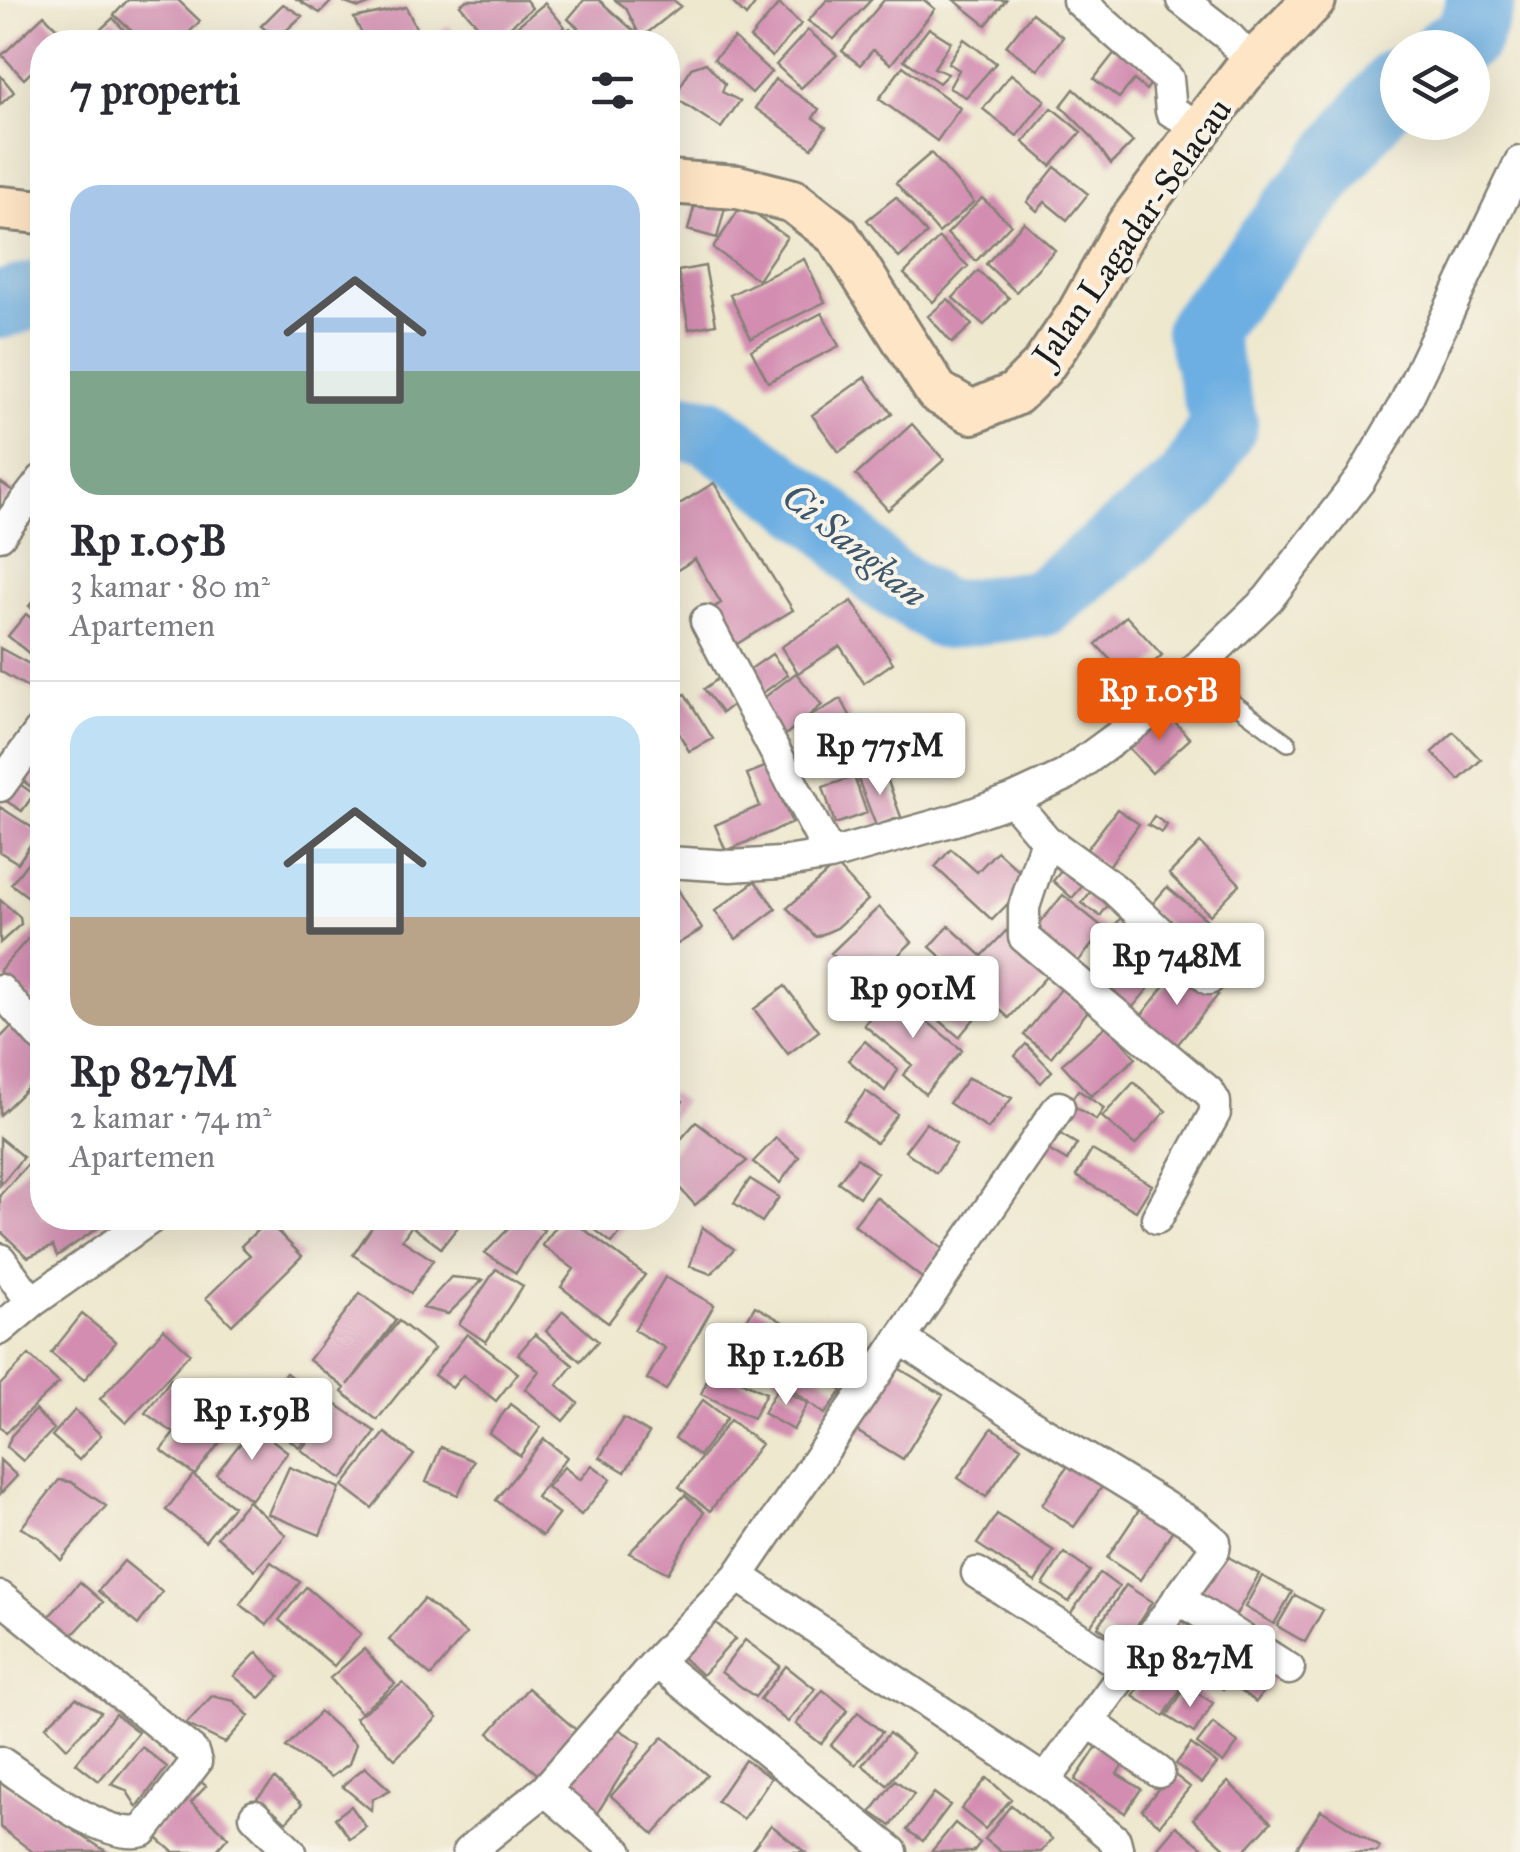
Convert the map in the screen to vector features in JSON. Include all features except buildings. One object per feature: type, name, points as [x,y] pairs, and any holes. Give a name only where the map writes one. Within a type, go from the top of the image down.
[{"type":"street","points":[[1078,0],[1168,79],[1186,120]]},
{"type":"street","points":[[1182,0],[1242,51]]},
{"type":"street","name":"Jalan Lagadar-Selacau","points":[[680,183],[738,187],[793,202],[838,236],[937,392],[972,412],[1015,394],[1042,367],[1079,312],[1186,120],[1242,74],[1242,51],[1314,0]]},
{"type":"street","points":[[680,863],[732,866],[830,856],[1012,800],[1064,776],[1104,749],[1193,673],[1268,599],[1360,480],[1404,404],[1520,162]]},
{"type":"street","points":[[0,208],[30,211]]},
{"type":"street","points":[[0,535],[30,496]]},
{"type":"street","points":[[706,622],[830,856]]},
{"type":"street","points":[[0,786],[30,745]]},
{"type":"street","points":[[1012,800],[1046,840],[1114,890],[1210,979]]},
{"type":"street","points":[[1046,840],[1024,907],[1024,936],[1210,1092],[1216,1102],[1215,1113],[1158,1218]]},
{"type":"street","points":[[0,990],[30,1024]]},
{"type":"street","points":[[468,1852],[545,1790],[656,1662],[738,1576],[1060,1107]]},
{"type":"street","points":[[0,1328],[134,1230]]},
{"type":"street","points":[[0,1259],[32,1302]]},
{"type":"street","points":[[901,1339],[1215,1542],[1214,1550],[1045,1781]]},
{"type":"street","points":[[977,1573],[1126,1668]]},
{"type":"street","points":[[738,1576],[1045,1781],[1115,1840],[1118,1852]]},
{"type":"street","points":[[0,1597],[193,1752],[196,1762],[142,1831],[132,1834],[93,1822],[0,1762]]},
{"type":"street","points":[[1178,1598],[1289,1669]]},
{"type":"street","points":[[656,1662],[892,1852]]},
{"type":"street","points":[[1088,1720],[1159,1772]]},
{"type":"street","points":[[545,1790],[618,1852]]},
{"type":"street","points":[[255,1816],[291,1852]]},
{"type":"lane","points":[[1193,673],[1288,743]]},
{"type":"waterway","name":"Ci Sangkan","points":[[1470,30],[1481,0]]},
{"type":"waterway","name":"Ci Sangkan","points":[[680,426],[708,431],[830,522],[882,576],[944,615],[1042,603],[1189,484],[1224,424],[1199,330],[1380,104]]},
{"type":"waterway","name":"Ci Sangkan","points":[[0,305],[30,296]]}]
